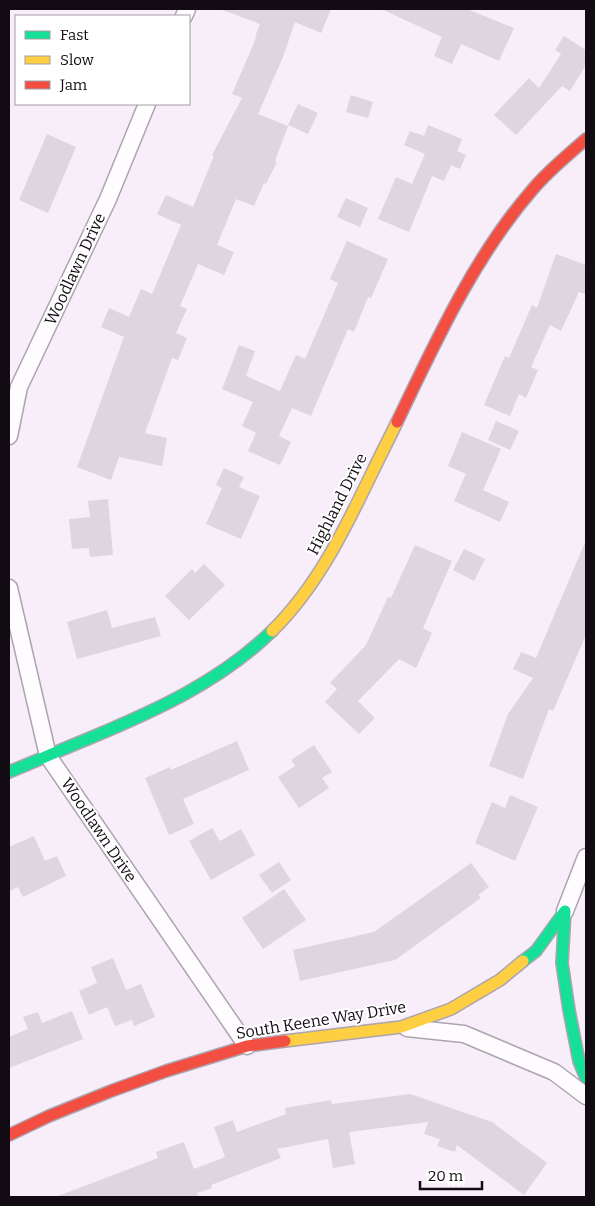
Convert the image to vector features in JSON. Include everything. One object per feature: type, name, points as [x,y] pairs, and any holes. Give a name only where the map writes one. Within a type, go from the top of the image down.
[{"type":"main road","name":"Highland Drive","points":[[9,772],[136,718],[195,689],[246,655],[262,642],[289,614],[318,575],[344,530],[433,347],[486,252],[514,213],[543,179],[586,139]]},
{"type":"main road","name":"South Keene Way Drive","points":[[9,1135],[49,1116],[111,1091],[166,1071],[247,1046],[401,1027],[451,1009],[500,980],[536,951],[565,912]]},
{"type":"main road","points":[[565,912],[562,963],[579,1061],[586,1078]]},
{"type":"street","name":"Woodlawn Drive","points":[[9,436],[14,386],[108,199],[147,105]]},
{"type":"street","name":"Woodlawn Drive","points":[[9,588],[48,756],[247,1046]]},
{"type":"street","points":[[565,912],[586,857]]},
{"type":"street","points":[[401,1027],[464,1034],[554,1072],[586,1096]]},
{"type":"building","points":[[223,9],[331,9],[321,33],[295,22],[283,57],[258,114],[288,126],[275,161],[277,162],[266,184],[264,183],[254,206],[236,199],[217,245],[234,252],[224,275],[198,264],[180,306],[187,309],[176,333],[187,338],[178,360],[172,358],[145,433],[167,438],[162,466],[119,457],[111,480],[77,467],[124,337],[101,327],[109,308],[129,317],[141,289],[152,294],[181,225],[157,214],[166,195],[193,207],[214,156],[212,155],[242,98],[232,94],[260,24]]},
{"type":"building","points":[[381,9],[467,9],[514,28],[499,61],[461,44],[452,64],[434,56],[442,37]]},
{"type":"building","points":[[564,36],[586,50],[586,65],[570,91],[562,86],[516,135],[494,115],[529,78],[539,88],[561,54],[555,50]]},
{"type":"building","points":[[351,95],[373,102],[368,118],[346,112]]},
{"type":"building","points":[[298,104],[318,113],[308,134],[288,125]]},
{"type":"building","points":[[428,125],[462,139],[457,151],[466,155],[460,169],[451,165],[444,181],[432,176],[409,232],[378,219],[396,177],[412,184],[425,154],[404,145],[410,131],[424,136]]},
{"type":"building","points":[[47,134],[76,147],[48,213],[19,200]]},
{"type":"building","points":[[346,198],[368,208],[360,227],[337,217]]},
{"type":"building","points":[[347,241],[388,259],[371,298],[368,297],[354,332],[348,329],[311,416],[292,408],[279,436],[291,442],[280,465],[248,451],[256,433],[242,426],[253,402],[222,389],[239,345],[255,351],[246,376],[280,391],[296,355],[305,359],[338,283],[330,279]]},
{"type":"building","points":[[556,254],[586,265],[586,294],[579,292],[561,331],[550,325],[531,367],[538,370],[526,398],[519,394],[510,416],[484,405],[505,356],[509,358],[532,305],[537,308]]},
{"type":"building","points":[[496,421],[519,431],[510,450],[488,440]]},
{"type":"building","points":[[462,432],[501,449],[483,490],[509,502],[500,522],[454,501],[466,474],[448,466]]},
{"type":"building","points":[[224,468],[244,477],[239,487],[260,496],[241,539],[206,524],[222,488],[216,485]]},
{"type":"building","points":[[108,499],[113,555],[90,557],[89,548],[72,549],[69,519],[90,517],[88,501]]},
{"type":"building","points":[[586,540],[586,635],[553,711],[549,709],[523,779],[489,766],[508,714],[533,678],[513,669],[521,652],[536,658]]},
{"type":"building","points":[[415,545],[452,561],[423,628],[432,633],[416,668],[399,659],[358,701],[375,718],[359,734],[325,702],[337,689],[330,683],[366,645],[388,597],[391,598]]},
{"type":"building","points":[[464,549],[485,559],[474,581],[453,570]]},
{"type":"building","points":[[204,564],[225,585],[189,620],[165,596],[192,569],[195,573]]},
{"type":"building","points":[[107,610],[112,628],[155,617],[161,636],[77,659],[67,622]]},
{"type":"building","points":[[237,741],[249,770],[183,799],[194,824],[169,835],[145,778],[170,767],[171,770]]},
{"type":"building","points":[[314,745],[332,772],[322,778],[329,788],[299,808],[278,777],[295,766],[291,760]]},
{"type":"building","points":[[510,795],[538,807],[515,861],[475,843],[492,802],[505,808]]},
{"type":"building","points":[[212,828],[220,841],[241,829],[255,855],[211,880],[189,841]]},
{"type":"building","points":[[34,836],[45,861],[57,856],[66,876],[23,897],[18,887],[9,891],[9,847]]},
{"type":"building","points":[[279,862],[291,880],[272,893],[259,875]]},
{"type":"building","points":[[471,863],[489,887],[478,895],[481,898],[395,960],[300,981],[293,950],[374,932]]},
{"type":"building","points":[[284,889],[306,920],[263,949],[242,918]]},
{"type":"building","points":[[113,958],[126,990],[141,984],[155,1017],[134,1026],[132,1020],[115,1026],[107,1007],[89,1015],[79,991],[97,983],[91,967]]},
{"type":"building","points":[[72,1011],[83,1039],[9,1068],[9,1037],[28,1029],[23,1017],[38,1012],[42,1023]]},
{"type":"building","points":[[410,1094],[492,1122],[547,1163],[524,1195],[457,1145],[455,1152],[437,1146],[440,1139],[424,1134],[428,1122],[349,1132],[355,1164],[333,1168],[328,1139],[277,1149],[281,1158],[211,1185],[212,1188],[197,1193],[199,1197],[58,1197],[158,1158],[156,1152],[184,1142],[194,1169],[225,1157],[214,1127],[233,1120],[237,1132],[286,1114],[285,1108],[331,1100],[332,1104]]},
{"type":"traffic: fast","points":[[9,772],[139,717],[186,693],[231,665],[272,631]]},
{"type":"traffic: fast","points":[[523,961],[536,951],[565,911],[562,963],[579,1061],[586,1078]]},
{"type":"traffic: slow","points":[[272,631],[303,596],[329,556],[397,422]]},
{"type":"traffic: slow","points":[[285,1041],[401,1027],[451,1009],[500,980],[523,961]]},
{"type":"traffic: jam","points":[[397,422],[426,361],[474,271],[492,243],[539,182],[586,139]]},
{"type":"traffic: jam","points":[[9,1135],[49,1116],[166,1071],[247,1046],[285,1041]]}]
